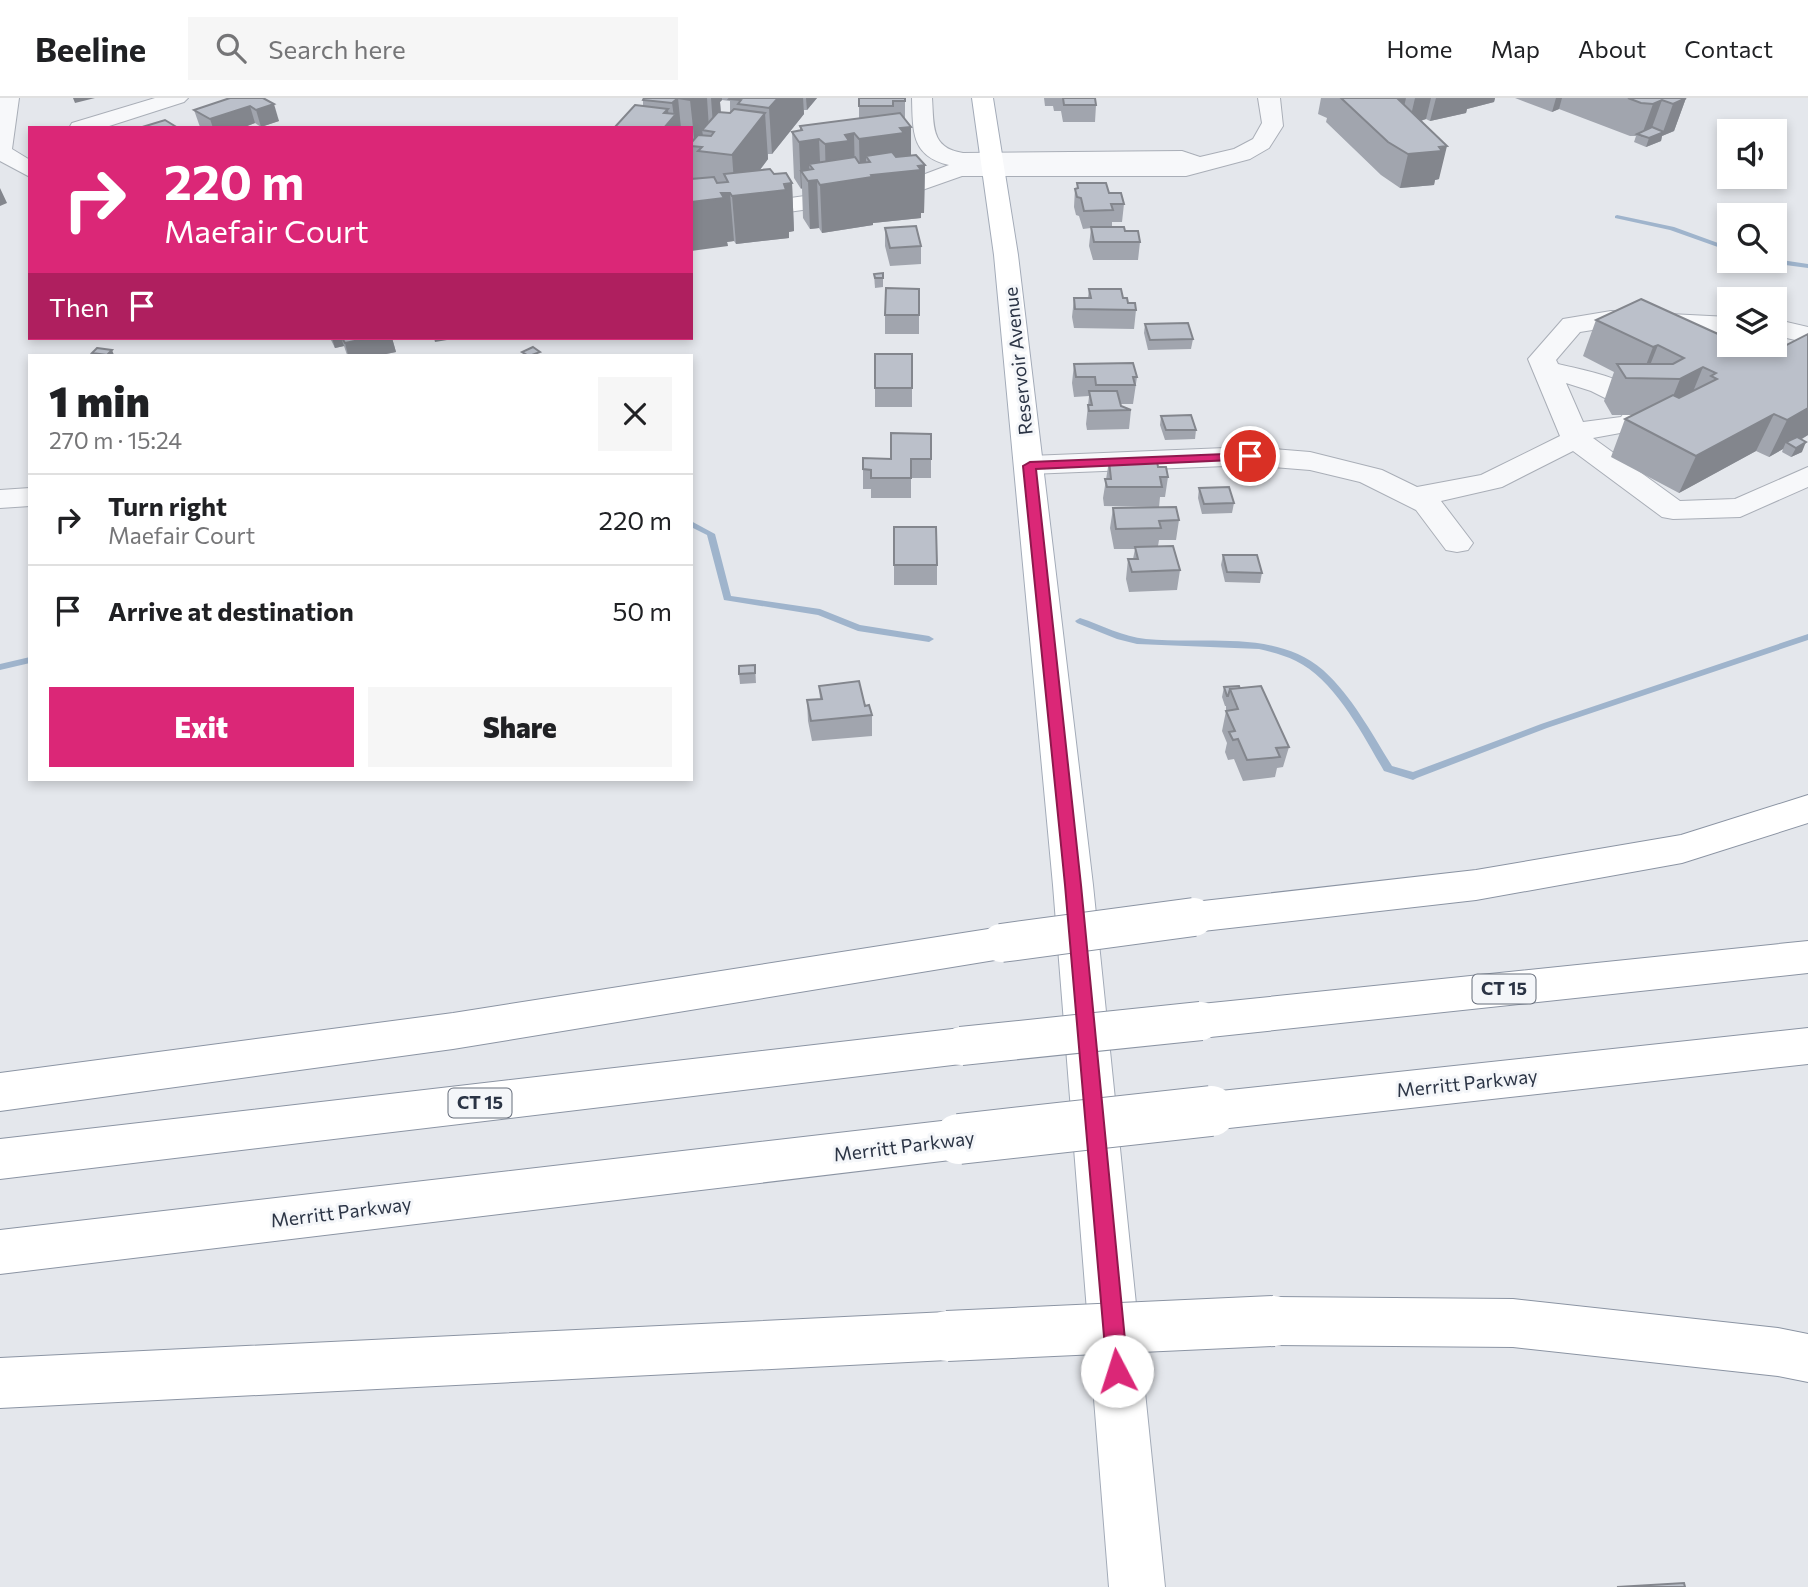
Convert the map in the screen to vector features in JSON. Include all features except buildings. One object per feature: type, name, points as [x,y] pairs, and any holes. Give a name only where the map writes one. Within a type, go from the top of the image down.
[{"type":"main road","name":"Reservoir Avenue","points":[[983,98],[1006,256],[1030,466],[1073,885],[1137,1587]]},
{"type":"main road","points":[[0,1092],[453,1031],[1001,943],[1194,917],[1476,886],[1682,849],[1808,809]]},
{"type":"main road","name":"CT 15","points":[[0,1159],[961,1046],[1808,957]]},
{"type":"main road","name":"Merritt Parkway","points":[[0,1252],[959,1139],[1808,1046]]},
{"type":"main road","points":[[0,1383],[1275,1321],[1513,1323],[1765,1350],[1808,1358]]},
{"type":"street","points":[[0,152],[8,98]]},
{"type":"street","points":[[86,126],[177,98]]},
{"type":"street","points":[[922,98],[926,142],[934,152],[952,159],[992,164],[1186,169],[1227,158],[1259,145],[1269,135],[1273,123],[1269,98]]},
{"type":"street","points":[[0,152],[28,144]]},
{"type":"street","points":[[0,152],[28,169]]},
{"type":"street","points":[[693,215],[726,214],[908,188],[953,170],[992,164]]},
{"type":"street","points":[[1717,324],[1611,319],[1573,325],[1542,359],[1574,436],[1673,510],[1740,508],[1808,476]]},
{"type":"street","points":[[1787,330],[1808,335]]},
{"type":"street","points":[[1411,497],[1457,490],[1503,477],[1574,436],[1632,423],[1633,408],[1615,389],[1547,370]]},
{"type":"street","points":[[1030,466],[1250,456],[1310,461],[1371,476],[1427,505],[1457,543]]},
{"type":"street","points":[[0,499],[28,497]]},
{"type":"waterway","points":[[1617,217],[1672,228],[1717,245]]},
{"type":"waterway","points":[[1787,263],[1808,266]]},
{"type":"waterway","points":[[693,524],[711,534],[727,598],[820,612],[858,628],[929,639]]},
{"type":"waterway","points":[[1080,621],[1137,641],[1236,644],[1281,651],[1301,659],[1319,672],[1339,694],[1388,769],[1413,776],[1544,726],[1808,637]]},
{"type":"waterway","points":[[0,667],[28,660]]},
{"type":"route","points":[[1117,1371],[1073,885],[1030,466],[1250,456]]}]
